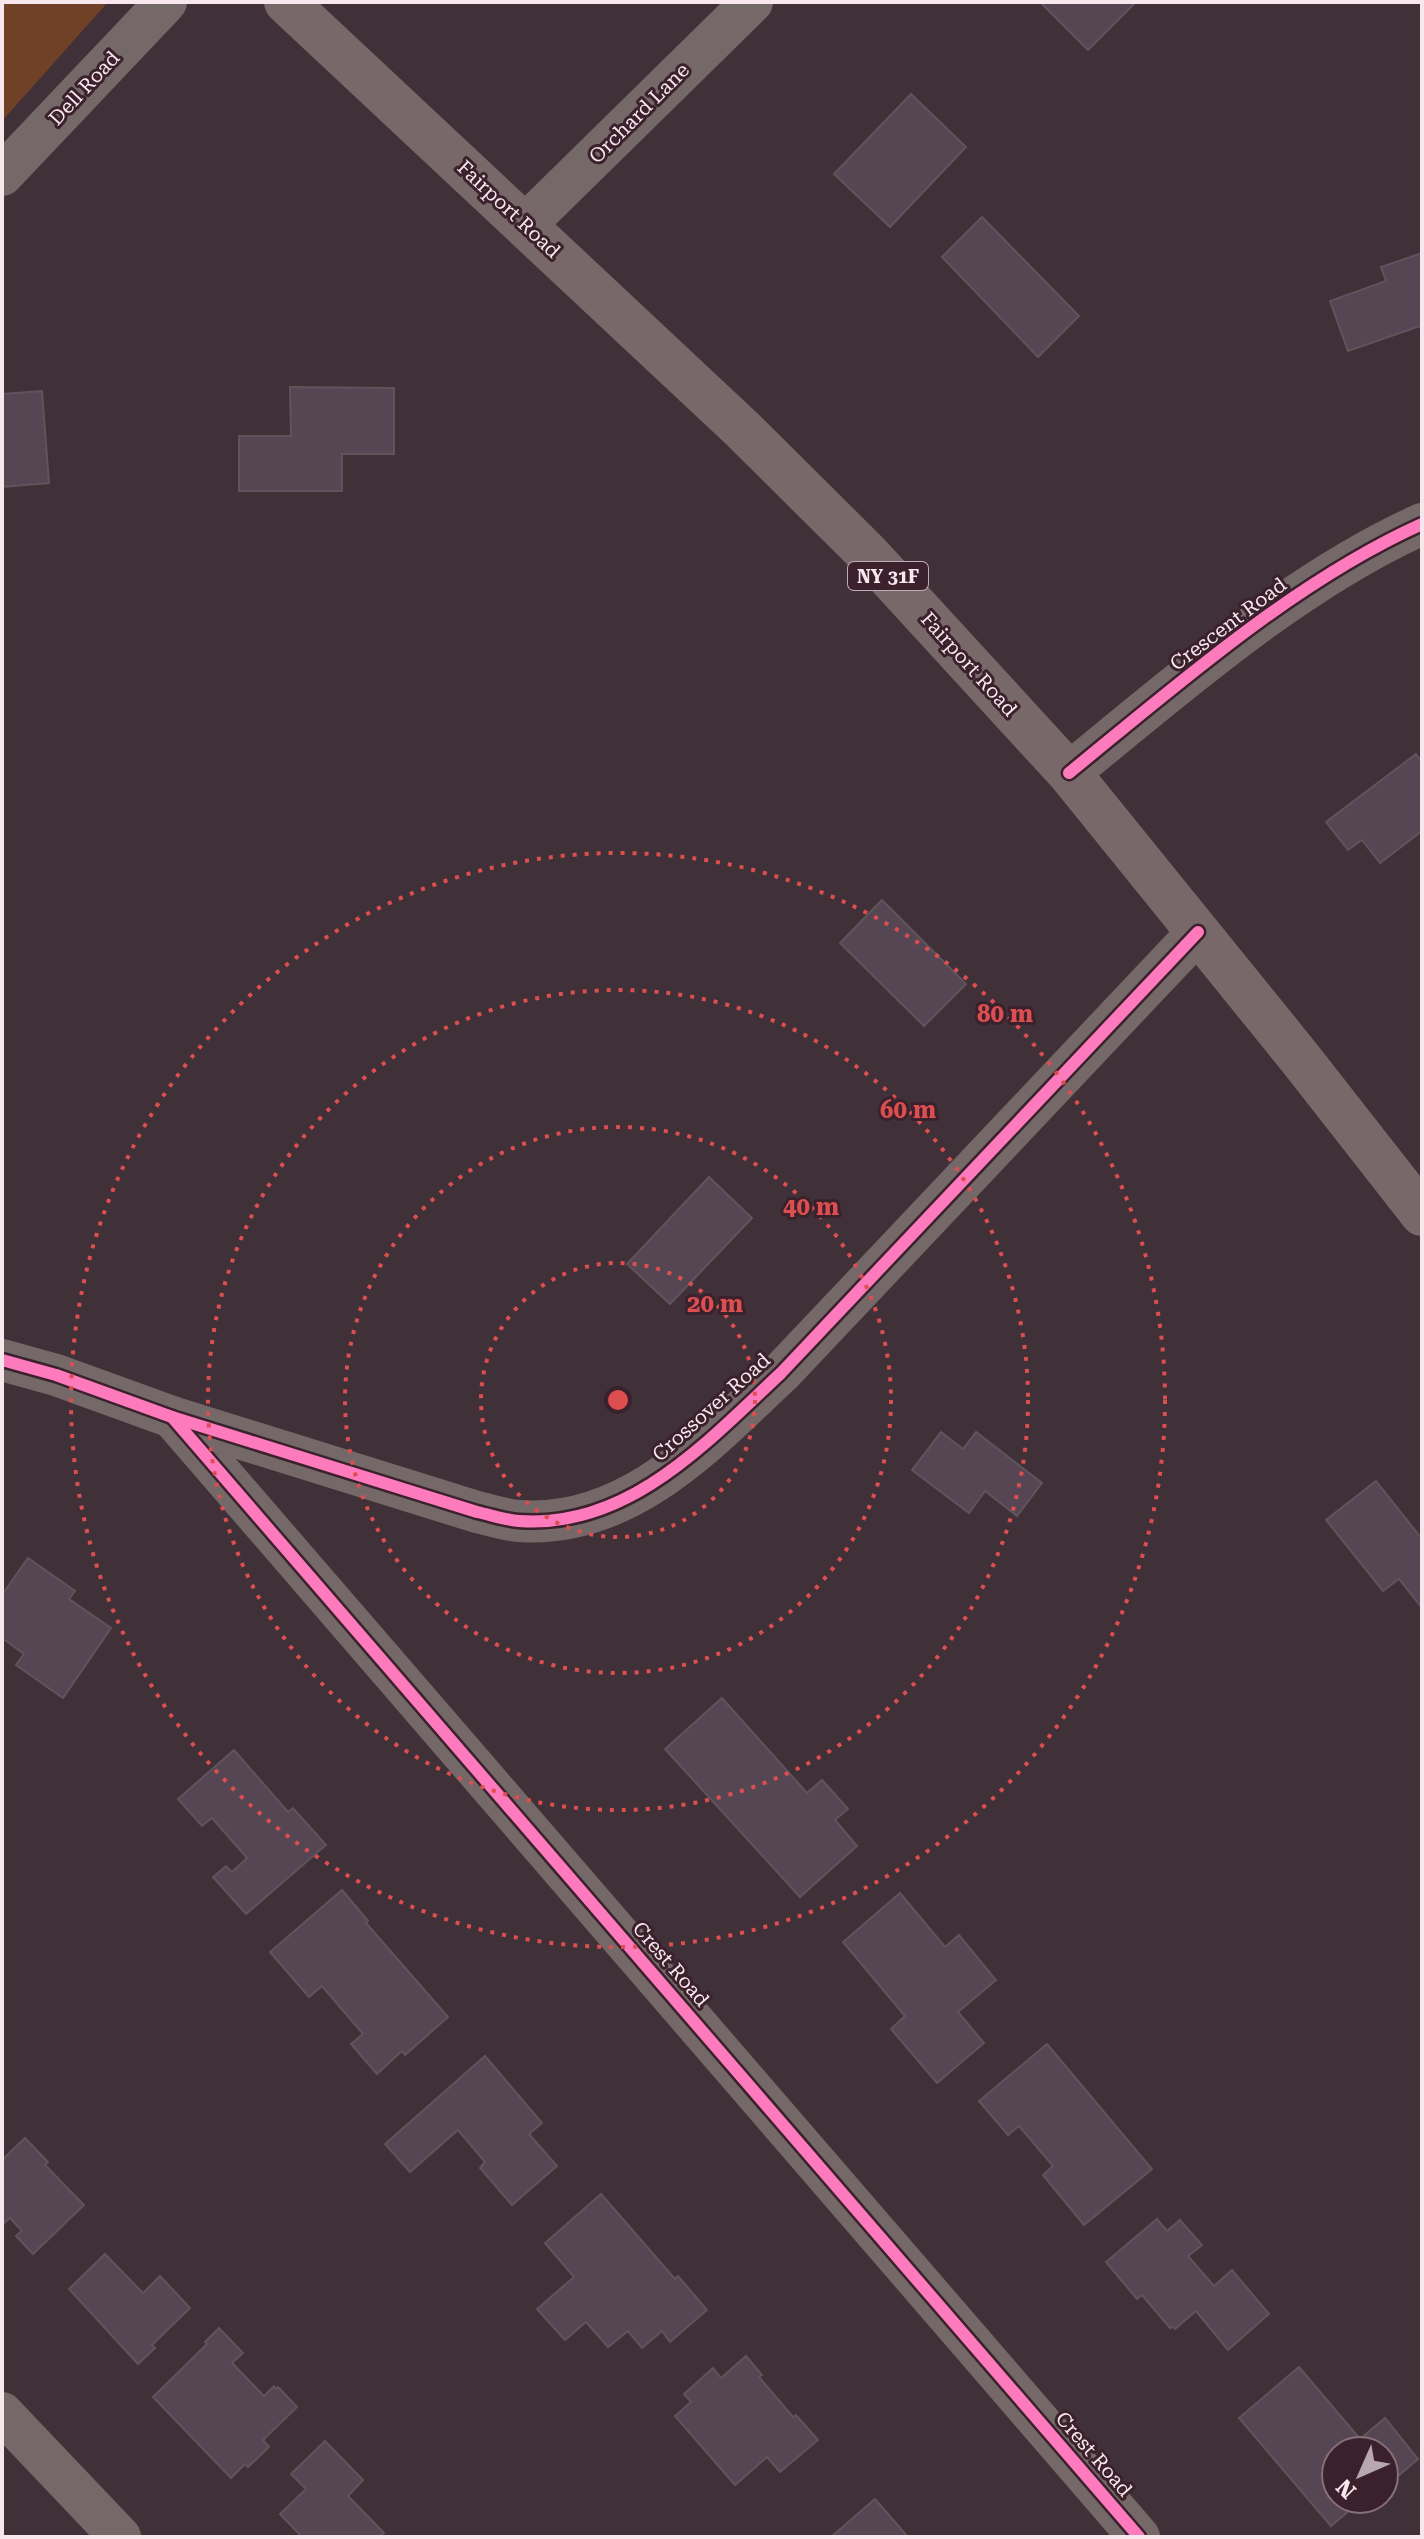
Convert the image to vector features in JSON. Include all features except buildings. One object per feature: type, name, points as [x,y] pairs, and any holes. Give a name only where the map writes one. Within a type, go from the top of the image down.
[{"type":"main road","name":"Fairport Road","points":[[286,2],[526,224],[741,428],[869,555],[1069,773],[1422,1214]]},
{"type":"street","name":"Dell Road","points":[[2,175],[166,2]]},
{"type":"street","name":"Orchard Lane","points":[[526,224],[752,2]]},
{"type":"street","name":"Crescent Road","points":[[1069,773],[1261,621],[1350,561],[1422,524]]},
{"type":"street","name":"Crossover Road","points":[[2,1360],[56,1375],[172,1417],[477,1512],[518,1521],[554,1520],[612,1507],[664,1477],[781,1373],[1198,932]]},
{"type":"street","name":"Crest Road","points":[[172,1417],[1139,2537]]},
{"type":"street","points":[[2,2413],[120,2537]]},
{"type":"shaded area","points":[[2,2],[108,2],[2,121]]},
{"type":"cycle path","points":[[1069,773],[1238,637],[1283,605],[1375,547],[1422,524]]},
{"type":"cycle path","points":[[2,1360],[56,1375],[172,1417],[503,1519],[559,1520],[596,1511],[631,1496],[664,1476],[725,1426],[781,1373],[1198,932]]},
{"type":"cycle path","points":[[172,1417],[1139,2537]]}]
